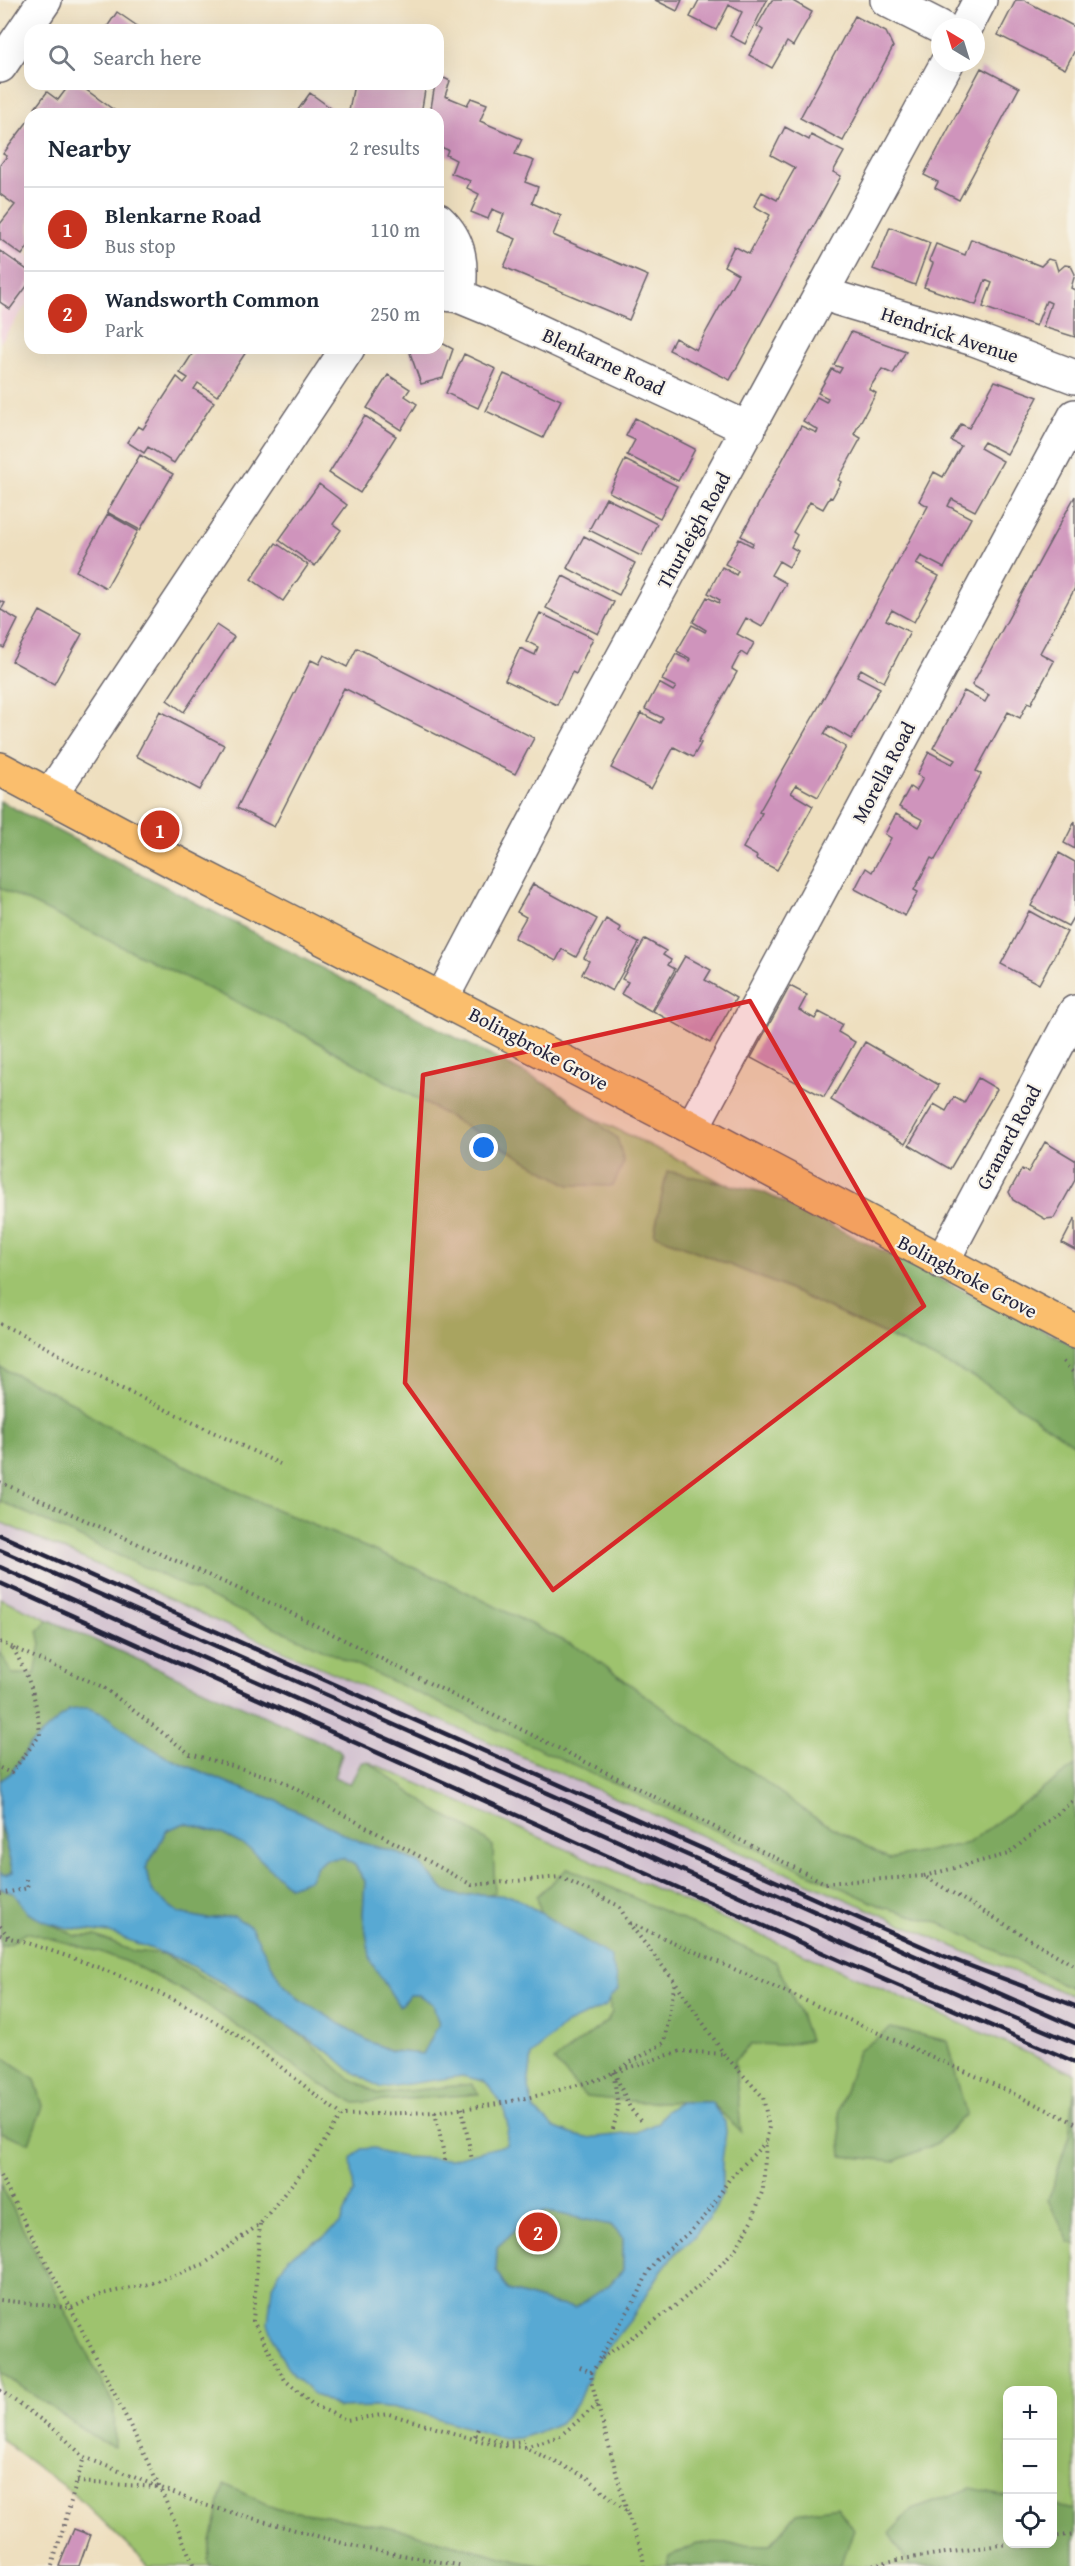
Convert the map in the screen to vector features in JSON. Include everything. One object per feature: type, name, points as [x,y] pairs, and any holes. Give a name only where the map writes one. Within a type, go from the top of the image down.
[{"type":"main road","name":"Bolingbroke Grove","points":[[0,769],[692,1128],[1075,1332]]},
{"type":"street","points":[[29,24],[45,0]]},
{"type":"street","points":[[887,0],[931,22]]},
{"type":"street","points":[[971,18],[980,0]]},
{"type":"street","points":[[0,66],[24,31]]},
{"type":"street","name":"Thurleigh Road","points":[[442,998],[576,743],[942,72]]},
{"type":"street","name":"Blenkarne Road","points":[[444,228],[453,240],[462,262],[448,295],[749,429]]},
{"type":"street","name":"Hendrick Avenue","points":[[824,291],[840,299],[974,339],[1075,377]]},
{"type":"street","points":[[50,796],[344,354]]},
{"type":"street","name":"Morella Road","points":[[692,1128],[1075,416]]},
{"type":"street","name":"Granard Road","points":[[942,1262],[1075,1012]]},
{"type":"path","points":[[0,1324],[112,1384],[280,1464]]},
{"type":"path","points":[[0,1482],[278,1606],[825,1883],[924,1876],[1008,1854],[1075,1799]]},
{"type":"path","points":[[0,1642],[103,1687],[190,1754],[278,1779],[472,1885],[560,1877],[619,1906],[628,1922],[675,1982],[724,2054],[763,2097],[769,2127],[763,2189],[752,2222],[737,2247],[707,2279],[674,2307],[601,2359],[591,2373],[627,2512],[642,2551],[644,2566]]},
{"type":"path","points":[[0,1768],[11,1773],[40,1735],[37,1705],[28,1678],[13,1647]]},
{"type":"path","points":[[0,1894],[28,1888],[25,1876]]},
{"type":"path","points":[[924,1876],[1075,1966]]},
{"type":"path","points":[[628,1922],[970,2073],[1075,2122]]},
{"type":"path","points":[[0,1926],[9,1938]]},
{"type":"path","points":[[0,1935],[115,1974],[212,2020],[258,2049],[291,2078],[342,2115],[435,2112],[492,2105],[545,2094],[603,2078],[664,2043],[675,1982]]},
{"type":"path","points":[[613,2073],[681,2051],[724,2054]]},
{"type":"path","points":[[613,2073],[630,2108],[642,2123]]},
{"type":"path","points":[[613,2073],[618,2109],[613,2129]]},
{"type":"path","points":[[462,2108],[472,2160]]},
{"type":"path","points":[[435,2112],[446,2164]]},
{"type":"path","points":[[0,2300],[71,2308],[102,2294],[149,2284],[204,2264],[260,2224],[316,2154],[342,2115]]},
{"type":"path","points":[[580,2367],[591,2372],[639,2293],[656,2260],[692,2230],[707,2214],[730,2178],[766,2142]]},
{"type":"path","points":[[0,2176],[71,2308],[161,2487],[194,2566]]},
{"type":"path","points":[[260,2224],[253,2321],[285,2380],[312,2404],[346,2420],[389,2414],[503,2446],[524,2447],[560,2436],[598,2404]]},
{"type":"path","points":[[0,2390],[58,2432],[84,2457],[201,2504],[357,2547],[463,2566]]},
{"type":"path","points":[[475,2437],[479,2426]]},
{"type":"path","points":[[475,2437],[506,2443],[525,2441]]},
{"type":"path","points":[[524,2447],[588,2478],[627,2512]]},
{"type":"path","points":[[52,2566],[84,2457]]},
{"type":"path","points":[[77,2482],[161,2487]]},
{"type":"path","points":[[1057,2536],[1075,2534]]},
{"type":"path","points":[[867,2566],[1003,2545]]},
{"type":"highlighted area","points":[[750,1001],[924,1306],[553,1590],[405,1383],[423,1075]]},
{"type":"shaded area","points":[[0,236],[24,252],[24,309],[0,343]]},
{"type":"shaded area","points":[[0,1522],[559,1773],[966,1952],[1075,1997],[1075,2074],[367,1761],[359,1765],[350,1785],[333,1777],[342,1755],[338,1749],[0,1598]]},
{"type":"green space","points":[[0,801],[555,1089],[617,1138],[624,1162],[613,1186],[569,1185],[305,1035],[0,888]]},
{"type":"green space","points":[[0,824],[422,1035],[672,1156],[924,1291],[1075,1363],[1075,1997],[966,1952],[559,1773],[0,1522]]},
{"type":"green space","points":[[667,1171],[763,1192],[1064,1340],[1075,1348],[1075,1445],[978,1379],[781,1286],[654,1234]]},
{"type":"green space","points":[[0,1367],[72,1402],[103,1424],[254,1500],[443,1580],[584,1651],[814,1817],[889,1859],[968,1843],[1075,1766],[1075,1990],[942,1924],[883,1907],[0,1501]]},
{"type":"green space","points":[[0,1598],[338,1749],[342,1755],[334,1777],[350,1784],[361,1763],[367,1761],[1075,2074],[1075,2566],[149,2566],[78,2497],[0,2439]]},
{"type":"green space","points":[[49,1620],[338,1749],[341,1752],[334,1777],[350,1784],[361,1763],[367,1761],[435,1810],[468,1828],[493,1846],[495,1892],[460,1896],[445,1891],[419,1863],[395,1852],[363,1843],[273,1799],[166,1757],[134,1737],[69,1710],[31,1744],[11,1773],[0,1781],[0,1651],[12,1674],[35,1674],[41,1644],[38,1631]]},
{"type":"green space","points":[[0,1823],[13,1873],[4,1875],[0,1873]]},
{"type":"green space","points":[[185,1823],[222,1834],[249,1848],[289,1887],[308,1880],[317,1866],[327,1859],[343,1858],[355,1865],[365,1881],[363,1915],[399,2006],[410,1995],[419,1995],[433,2003],[439,2024],[423,2054],[392,2051],[368,2041],[299,1999],[281,1982],[250,1927],[234,1916],[207,1919],[179,1913],[155,1895],[149,1884],[146,1868],[167,1830]]},
{"type":"green space","points":[[568,1868],[776,1962],[800,2014],[809,2040],[783,2045],[752,2044],[735,2060],[741,2132],[711,2102],[641,2102],[586,2097],[554,2061],[607,2021],[612,2012],[603,1964],[545,1932],[537,1896]]},
{"type":"green space","points":[[0,1888],[13,1892],[28,1913],[76,1936],[96,1936],[132,1951],[164,1954],[211,1982],[246,1999],[282,2022],[306,2039],[347,2077],[379,2094],[472,2084],[479,2094],[355,2103],[322,2085],[196,1998],[136,1966],[101,1952],[26,1932],[10,1944],[0,1946]]},
{"type":"green space","points":[[891,2028],[947,2041],[966,2114],[937,2143],[895,2161],[842,2156],[839,2110],[858,2051]]},
{"type":"green space","points":[[0,2055],[35,2079],[43,2106],[29,2143],[0,2132]]},
{"type":"green space","points":[[1074,2092],[1075,2244],[1069,2242],[1048,2200],[1069,2136]]},
{"type":"green space","points":[[0,2183],[114,2406],[115,2447],[103,2443],[0,2372]]},
{"type":"green space","points":[[546,2210],[611,2225],[623,2238],[623,2270],[609,2285],[575,2308],[508,2290],[496,2271],[497,2247],[526,2220]]},
{"type":"green space","points":[[224,2484],[277,2509],[353,2520],[414,2533],[517,2561],[546,2566],[327,2566],[308,2559],[296,2566],[211,2566],[207,2560]]},
{"type":"green space","points":[[971,2488],[1003,2495],[1003,2548],[1057,2548],[1057,2506],[1075,2510],[1075,2566],[910,2566],[890,2533],[912,2509]]},
{"type":"green space","points":[[837,2506],[854,2530],[840,2566],[666,2566],[669,2557],[697,2543],[770,2545],[797,2513]]},
{"type":"water","points":[[88,1708],[103,1714],[166,1757],[273,1799],[363,1843],[395,1852],[419,1863],[445,1891],[460,1896],[479,1894],[513,1896],[610,1956],[619,1989],[610,1997],[606,2006],[565,2025],[532,2055],[528,2088],[534,2109],[553,2127],[587,2138],[635,2133],[657,2123],[666,2111],[680,2102],[711,2102],[725,2122],[722,2194],[715,2209],[693,2238],[677,2251],[662,2270],[632,2318],[592,2368],[577,2404],[559,2423],[519,2438],[504,2439],[411,2410],[375,2407],[338,2408],[314,2394],[293,2376],[279,2353],[268,2323],[272,2286],[288,2257],[321,2239],[340,2224],[354,2192],[351,2159],[361,2149],[375,2148],[384,2153],[404,2157],[451,2159],[506,2145],[508,2126],[504,2110],[491,2088],[483,2081],[462,2076],[381,2088],[351,2071],[333,2055],[224,1984],[181,1960],[110,1933],[68,1928],[46,1922],[28,1913],[13,1892],[0,1888],[0,1873],[4,1875],[13,1872],[0,1823],[0,1781],[11,1773],[31,1744],[69,1710]],"holes":[[[185,1823],[222,1834],[249,1848],[289,1887],[309,1880],[317,1866],[327,1859],[343,1858],[355,1865],[365,1881],[363,1915],[371,1962],[399,2006],[410,1995],[419,1995],[433,2004],[439,2024],[423,2054],[392,2051],[368,2041],[299,1999],[281,1982],[251,1927],[234,1916],[207,1919],[179,1913],[155,1895],[149,1884],[146,1868],[167,1830]],[[546,2211],[611,2225],[623,2238],[623,2270],[609,2285],[575,2308],[508,2290],[496,2271],[497,2247],[526,2220]]]},
{"type":"building","points":[[655,0],[682,0],[677,11]]},
{"type":"building","points":[[699,0],[767,0],[745,44],[730,36],[742,12],[729,5],[716,30],[690,17]]},
{"type":"building","points":[[772,0],[791,0],[812,12],[793,46],[787,42],[772,68],[749,55],[763,30],[757,26]]},
{"type":"building","points":[[1016,0],[1024,0],[1075,27],[1075,50],[1065,69],[998,35]]},
{"type":"building","points":[[117,12],[134,24],[109,24]]},
{"type":"building","points":[[855,16],[886,32],[893,47],[843,141],[800,118]]},
{"type":"building","points":[[985,70],[1019,88],[959,200],[935,188],[938,182],[924,175],[979,72],[985,72]]},
{"type":"building","points":[[444,78],[450,81],[445,96],[467,105],[471,98],[487,104],[480,121],[522,139],[515,154],[534,161],[525,182],[538,187],[532,203],[561,216],[553,235],[648,276],[629,320],[504,267],[516,239],[497,231],[504,214],[492,209],[488,219],[471,212],[479,194],[467,188],[470,181],[451,173],[456,160],[446,155],[448,150],[444,148],[444,108],[431,108],[434,90],[444,90]]},
{"type":"building","points":[[66,90],[86,90],[111,108],[35,108],[47,92],[58,100]]},
{"type":"building","points":[[353,90],[425,90],[422,108],[350,108]]},
{"type":"building","points":[[310,93],[331,108],[299,108]]},
{"type":"building","points":[[24,126],[24,252],[22,255],[0,239],[0,224],[15,205],[0,194],[0,165],[7,156],[3,154]]},
{"type":"building","points":[[785,127],[809,140],[811,135],[844,152],[833,172],[841,176],[730,380],[669,350],[675,338],[696,350],[738,274],[724,266],[734,246],[749,254],[770,215],[754,206],[762,192],[777,200],[795,168],[771,155]]},
{"type":"building","points":[[890,227],[930,243],[915,285],[873,269]]},
{"type":"building","points":[[971,239],[1041,266],[1048,259],[1055,261],[1058,271],[1065,265],[1071,266],[1075,274],[1071,288],[1075,290],[1075,337],[1043,327],[1051,303],[1047,301],[1036,326],[983,307],[992,283],[985,280],[976,305],[924,287],[933,263],[929,261],[936,244],[965,255]]},
{"type":"building","points":[[0,251],[24,268],[24,290],[10,309],[0,302]]},
{"type":"building","points":[[851,332],[906,351],[893,374],[882,369],[869,389],[876,393],[854,434],[861,438],[838,480],[841,482],[832,498],[830,497],[823,509],[810,502],[793,532],[797,535],[791,547],[798,551],[789,567],[779,561],[771,575],[786,583],[762,627],[746,618],[737,634],[754,643],[747,656],[741,652],[732,669],[737,672],[698,742],[701,743],[693,757],[674,747],[651,789],[611,768],[641,713],[660,723],[663,718],[645,709],[659,683],[673,691],[676,687],[662,680],[676,654],[690,661],[691,659],[677,651],[692,625],[705,632],[706,630],[693,622],[707,597],[719,603],[720,600],[708,593],[722,567],[736,575],[738,571],[725,564],[739,539],[752,546],[753,543],[741,536],[801,426],[817,433],[818,430],[803,421],[817,397],[826,402],[828,398],[818,393],[832,369],[839,373],[842,368],[834,365]]},
{"type":"building","points":[[444,344],[453,349],[443,378],[421,384],[410,354],[444,354]]},
{"type":"building","points":[[192,354],[245,354],[217,396],[198,383],[194,389],[214,402],[174,463],[148,447],[144,453],[127,442],[138,426],[143,429],[177,377],[184,383],[188,378],[180,373]]},
{"type":"building","points":[[464,354],[496,369],[478,408],[446,393]]},
{"type":"building","points":[[504,374],[561,400],[543,438],[486,411]]},
{"type":"building","points":[[388,375],[410,389],[405,396],[417,404],[401,430],[367,408]]},
{"type":"building","points":[[995,381],[1038,397],[1007,454],[984,442],[980,448],[1003,461],[975,511],[952,499],[950,502],[948,506],[971,518],[944,568],[921,556],[916,564],[939,576],[914,622],[892,610],[886,620],[910,632],[884,682],[861,669],[859,672],[857,676],[880,688],[851,739],[829,726],[824,734],[846,747],[818,797],[796,785],[791,793],[813,806],[777,870],[756,859],[757,856],[743,848],[762,813],[759,812],[843,664],[928,506],[919,501],[934,472],[943,477],[961,446],[951,441],[961,424],[969,428]]},
{"type":"building","points":[[365,416],[396,436],[360,493],[329,473]]},
{"type":"building","points":[[635,418],[695,449],[678,481],[627,455],[635,440],[626,436]]},
{"type":"building","points":[[140,455],[173,474],[140,530],[107,512]]},
{"type":"building","points":[[625,460],[677,486],[660,518],[609,492]]},
{"type":"building","points":[[319,484],[347,505],[333,524],[341,530],[315,566],[279,540]]},
{"type":"building","points":[[1075,496],[1075,588],[1040,653],[1054,661],[1031,704],[1028,702],[1020,718],[1008,712],[976,771],[981,774],[935,860],[931,858],[914,890],[918,892],[905,916],[855,889],[866,868],[872,872],[891,838],[885,834],[896,814],[919,827],[923,820],[899,807],[910,787],[916,791],[920,784],[923,778],[917,775],[929,752],[952,764],[955,760],[933,748],[964,691],[985,702],[989,695],[972,685]]},
{"type":"building","points":[[606,498],[657,524],[641,556],[589,530]]},
{"type":"building","points":[[108,514],[138,531],[106,588],[76,571]]},
{"type":"building","points":[[584,536],[635,563],[619,595],[567,568]]},
{"type":"building","points":[[276,543],[308,565],[283,601],[251,579]]},
{"type":"building","points":[[563,576],[614,602],[598,634],[546,608]]},
{"type":"building","points":[[0,601],[5,603],[1,610],[18,620],[4,648],[0,646]]},
{"type":"building","points":[[40,611],[82,634],[54,684],[12,661]]},
{"type":"building","points":[[540,613],[593,638],[576,674],[572,672],[557,705],[505,680],[520,648],[535,655],[538,647],[526,641]]},
{"type":"building","points":[[216,625],[234,637],[184,712],[167,700]]},
{"type":"building","points":[[357,648],[534,738],[515,774],[344,688],[274,827],[237,808],[311,660],[319,664],[324,655],[347,667]]},
{"type":"building","points":[[160,711],[224,745],[200,790],[136,756]]},
{"type":"building","points":[[1075,821],[1075,849],[1064,843]]},
{"type":"building","points":[[1059,853],[1075,862],[1075,914],[1068,926],[1031,906]]},
{"type":"building","points":[[533,884],[597,919],[576,957],[562,949],[556,961],[514,938],[526,917],[517,912]]},
{"type":"building","points":[[1029,911],[1067,932],[1039,984],[1001,964]]},
{"type":"building","points":[[606,919],[621,928],[619,932],[639,943],[612,991],[582,974],[589,961],[584,958]]},
{"type":"building","points":[[645,939],[666,951],[663,955],[671,960],[668,965],[675,969],[651,1011],[621,994],[628,982],[622,979]]},
{"type":"building","points":[[685,956],[711,970],[705,980],[736,998],[710,1043],[653,1011]]},
{"type":"building","points":[[790,986],[807,995],[799,1010],[815,1019],[819,1012],[842,1024],[838,1032],[855,1042],[824,1097],[751,1058]]},
{"type":"building","points":[[865,1042],[939,1085],[905,1144],[831,1100]]},
{"type":"building","points":[[978,1078],[997,1089],[950,1169],[909,1145],[934,1104],[946,1111],[954,1097],[964,1103]]},
{"type":"building","points":[[1045,1142],[1075,1160],[1075,1180],[1054,1218],[1045,1219],[1013,1200],[1009,1192],[1022,1169],[1028,1172]]},
{"type":"building","points":[[1075,1218],[1075,1250],[1062,1243]]},
{"type":"building","points":[[74,2529],[90,2535],[79,2566],[59,2566]]},
{"type":"railway","points":[[0,1535],[944,1956],[1075,2006]]},
{"type":"railway","points":[[0,1550],[1075,2027]]},
{"type":"railway","points":[[0,1567],[885,1962],[1075,2043]]},
{"type":"railway","points":[[0,1583],[848,1964],[1075,2062]]},
{"type":"place","name":"Blenkarne Road","points":[[160,830]]},
{"type":"place","name":"Wandsworth Common","points":[[538,2232]]}]
